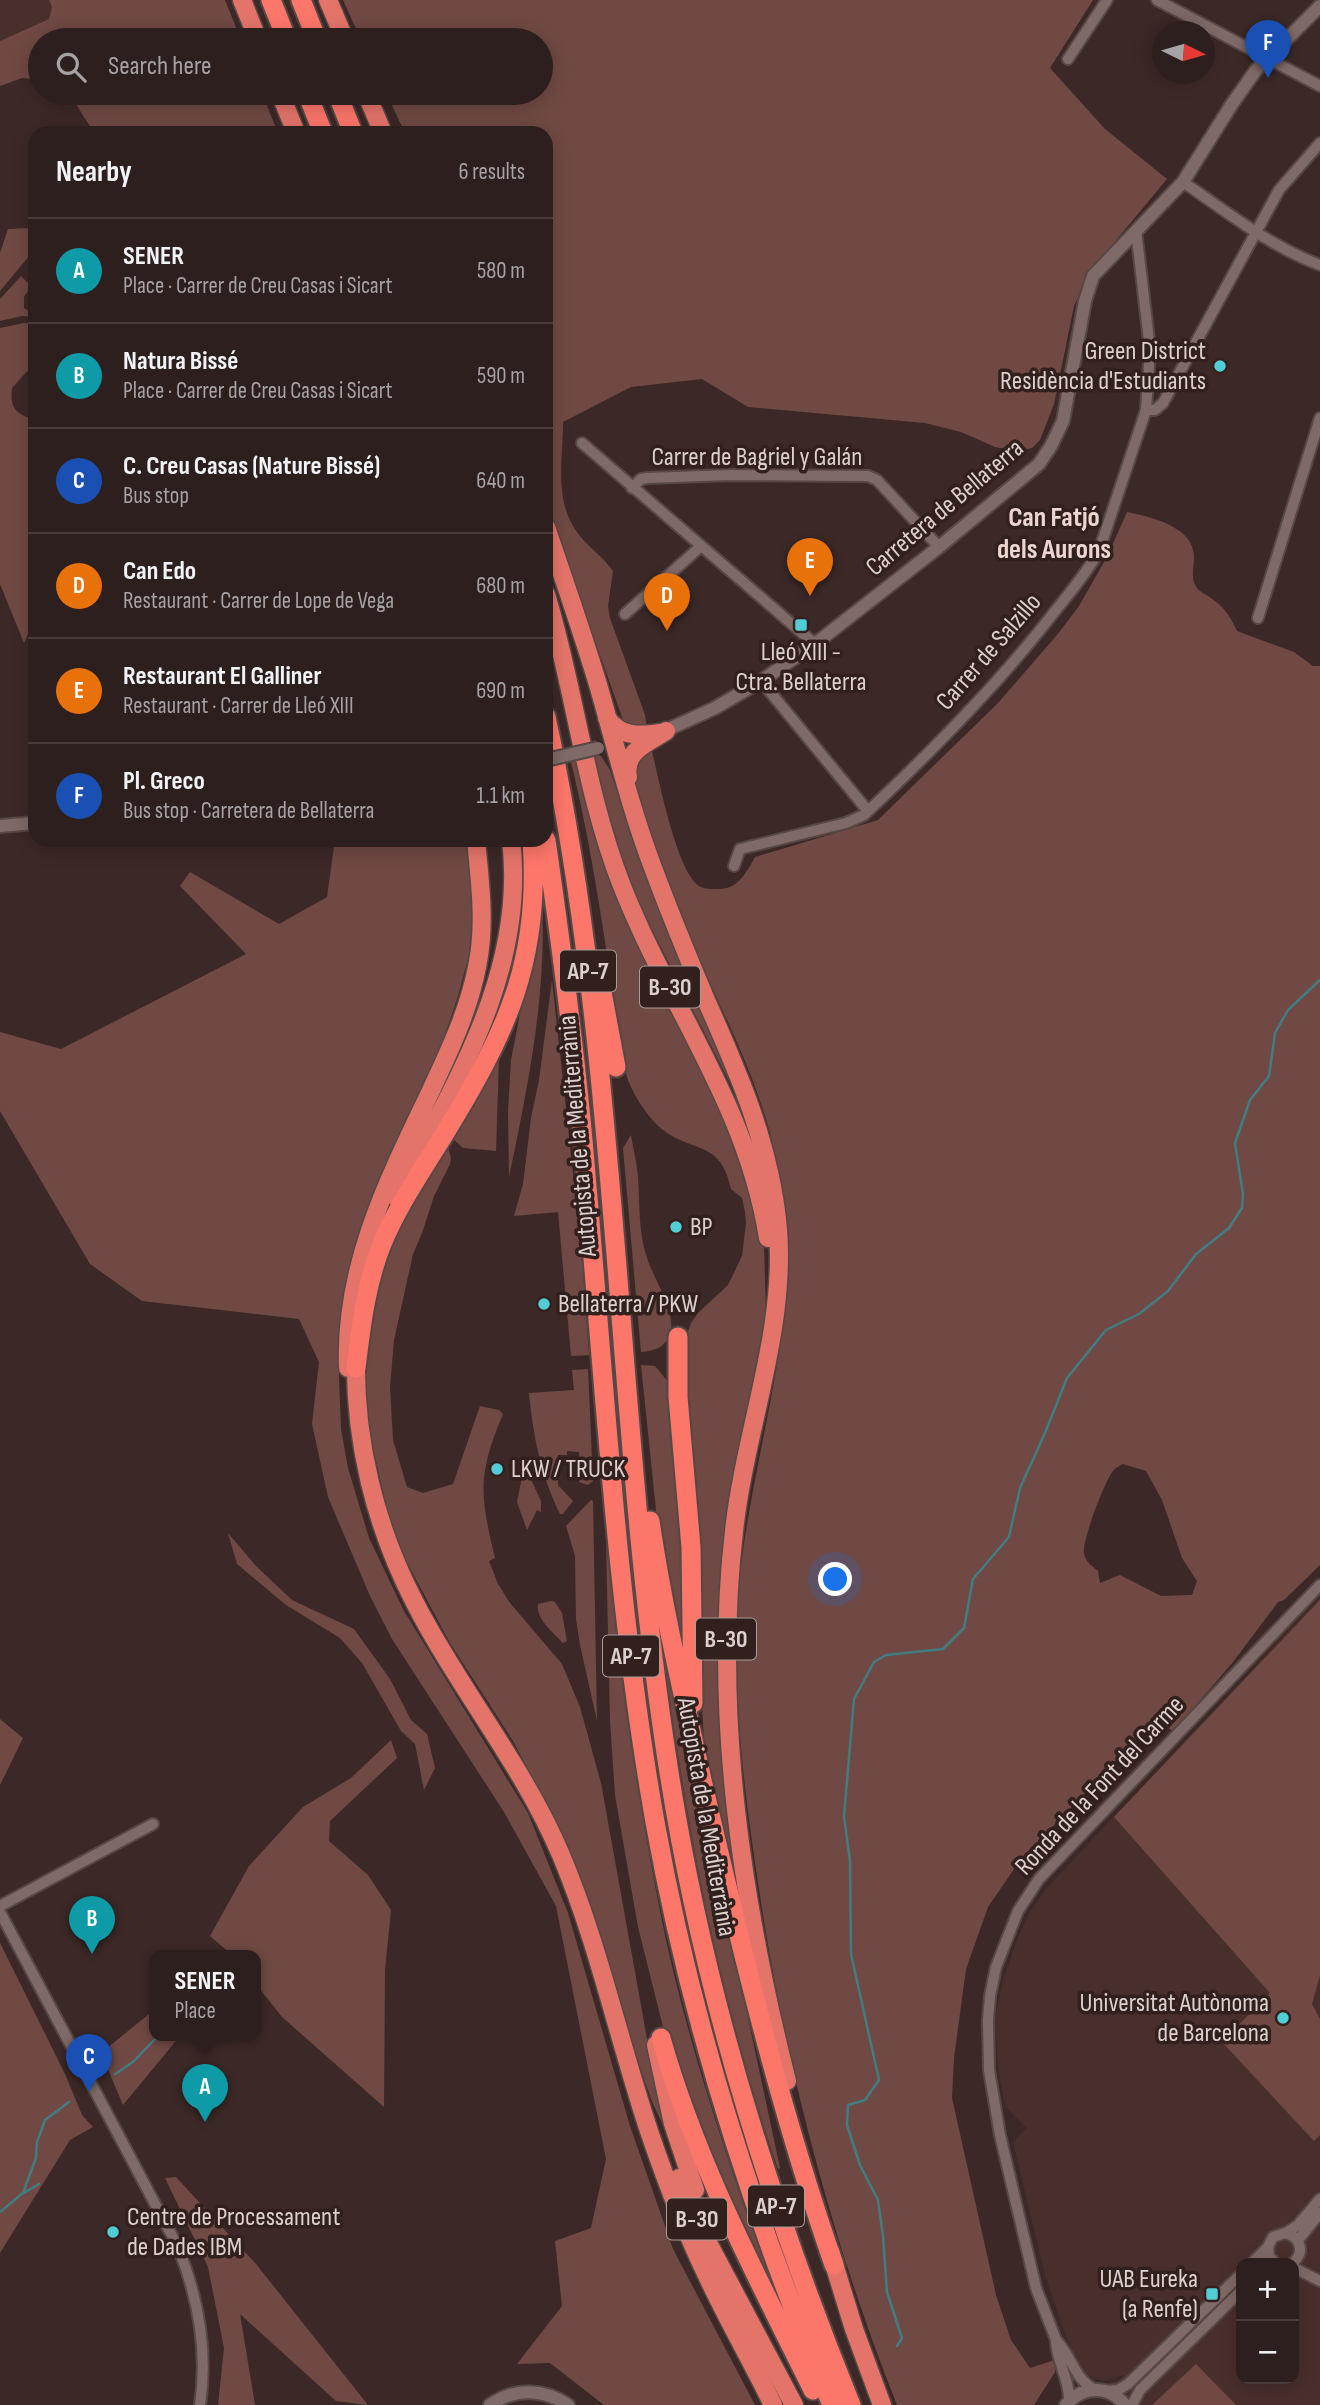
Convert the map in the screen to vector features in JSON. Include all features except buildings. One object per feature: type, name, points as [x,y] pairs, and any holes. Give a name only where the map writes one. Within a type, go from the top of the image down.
[{"type":"highway","points":[[242,0],[253,28]]},
{"type":"highway","points":[[271,0],[282,28]]},
{"type":"highway","points":[[301,0],[312,28]]},
{"type":"highway","points":[[328,0],[340,28]]},
{"type":"highway","points":[[285,105],[293,126]]},
{"type":"highway","points":[[312,105],[320,126]]},
{"type":"highway","points":[[342,105],[350,126]]},
{"type":"highway","points":[[371,105],[380,126]]},
{"type":"highway","points":[[553,549],[605,711],[616,728],[626,734],[663,732]]},
{"type":"highway","name":"B-30","points":[[553,624],[610,855],[644,937],[731,1109],[760,1193],[768,1243],[771,1294],[762,1381],[740,1491],[727,1607],[727,1693],[734,1791],[751,1911],[769,2008],[834,2265],[882,2405]]},
{"type":"highway","points":[[605,711],[603,741],[606,756],[638,825],[683,944],[742,1081],[770,1174],[778,1230],[779,1284],[762,1381]]},
{"type":"highway","points":[[638,825],[627,771],[628,761],[638,749],[663,732]]},
{"type":"highway","name":"Autopista de la Mediterrània","points":[[553,754],[576,877],[594,1019],[614,1215],[646,1598],[668,1765],[686,1872],[716,2002],[754,2141],[802,2279],[852,2405]]},
{"type":"highway","points":[[361,1438],[348,1376],[348,1331],[352,1295],[361,1256],[382,1195],[450,1050],[473,984],[481,933],[476,847]]},
{"type":"highway","name":"B-30","points":[[511,847],[511,922],[495,994],[472,1048],[380,1232],[361,1287],[356,1368],[361,1438],[376,1508],[400,1572],[432,1633],[515,1764],[547,1824],[575,1888],[618,2026],[659,2133],[706,2239],[794,2405]]},
{"type":"highway","points":[[356,1368],[368,1293],[382,1245],[491,1053],[516,994],[531,931],[534,878],[532,847]]},
{"type":"highway","name":"Autopista de la Mediterrània","points":[[547,847],[579,1098],[625,1605],[655,1821],[685,1964],[723,2103],[763,2227],[832,2405]]},
{"type":"highway","points":[[576,877],[606,1006],[616,1067]]},
{"type":"highway","points":[[614,1215],[629,1301],[648,1505],[667,1628],[739,1941],[803,2177],[834,2265]]},
{"type":"highway","points":[[678,1337],[678,1396],[691,1547],[694,1716],[702,1780]]},
{"type":"highway","points":[[618,2026],[650,2133],[687,2230],[770,2401]]},
{"type":"highway","points":[[658,2040],[673,2124],[693,2186],[760,2324],[794,2405]]},
{"type":"highway","points":[[658,2040],[708,2174],[750,2267],[820,2405]]},
{"type":"street","points":[[1068,59],[1107,0]]},
{"type":"street","points":[[1157,0],[1320,86]]},
{"type":"street","name":"Carretera de Bellaterra","points":[[553,758],[663,732],[715,708],[761,681],[815,644],[1039,464],[1063,421],[1085,301],[1093,276],[1183,183],[1231,104],[1266,58],[1320,6]]},
{"type":"street","points":[[1146,410],[1155,410],[1164,403],[1279,190],[1320,143]]},
{"type":"street","points":[[1183,183],[1301,258],[1320,265]]},
{"type":"street","name":"Carrer de Salzillo","points":[[734,866],[740,849],[846,823],[868,811],[951,730],[1024,651],[1089,568],[1099,551],[1146,410],[1150,349],[1136,230]]},
{"type":"street","points":[[1258,618],[1320,418]]},
{"type":"street","points":[[582,443],[815,644]]},
{"type":"street","name":"Carrer de Bagriel y Galán","points":[[632,488],[641,479],[647,478],[868,476],[877,480],[939,547]]},
{"type":"street","points":[[625,614],[700,547]]},
{"type":"street","points":[[761,681],[868,811]]},
{"type":"street","points":[[0,826],[28,824]]},
{"type":"street","name":"Ronda de la Font del Carme","points":[[1068,2403],[1069,2384],[1036,2288],[1000,2135],[989,2070],[988,2020],[996,1967],[1018,1911],[1039,1879],[1320,1585]]},
{"type":"street","points":[[0,1906],[153,1824]]},
{"type":"street","points":[[0,1912],[178,2246],[199,2317],[203,2360],[200,2405]]},
{"type":"street","points":[[1257,2258],[1274,2236],[1286,2233],[1298,2225],[1320,2199]]},
{"type":"street","points":[[1298,2241],[1320,2213]]},
{"type":"street","points":[[1286,2233],[1298,2241],[1300,2247],[1296,2258]]},
{"type":"street","points":[[1268,2247],[1271,2258]]},
{"type":"street","points":[[1299,2265],[1315,2278]]},
{"type":"street","points":[[1068,2403],[1082,2392],[1118,2390],[1128,2384],[1236,2279]]},
{"type":"street","points":[[1132,2405],[1140,2390],[1236,2296]]},
{"type":"street","name":"Ronda de la Font del Carme","points":[[1056,2340],[1063,2347],[1081,2379],[1100,2390]]},
{"type":"street","points":[[1100,2390],[1117,2397],[1125,2405]]},
{"type":"street","points":[[490,2405],[509,2395],[530,2392],[551,2395],[568,2405]]},
{"type":"shaded area","points":[[0,0],[49,0],[52,7],[49,19],[0,41]]},
{"type":"shaded area","points":[[49,0],[225,0],[236,28],[29,28],[49,19],[52,7]]},
{"type":"shaded area","points":[[343,0],[1093,0],[1050,68],[1105,129],[1167,179],[1089,273],[1074,306],[1054,404],[1040,440],[1032,448],[1020,451],[995,447],[961,432],[925,423],[748,407],[702,379],[631,387],[563,422],[561,480],[566,509],[579,535],[613,571],[608,606],[610,618],[645,715],[647,728],[624,723],[553,522],[553,126],[402,126],[392,105],[553,105],[553,28],[356,28]]},
{"type":"shaded area","points":[[28,28],[28,79],[22,78],[0,86],[0,41]]},
{"type":"shaded area","points":[[76,105],[267,105],[275,126],[90,126]]},
{"type":"shaded area","points":[[28,228],[28,257],[0,291],[0,253],[8,229]]},
{"type":"shaded area","points":[[21,276],[28,283],[24,308],[28,311],[28,316],[0,321],[0,299]]},
{"type":"shaded area","points":[[28,323],[28,370],[12,388],[13,406],[28,417],[28,634],[24,643],[0,584],[0,328]]},
{"type":"shaded area","points":[[1127,512],[1158,520],[1179,530],[1192,546],[1193,577],[1197,588],[1223,608],[1237,631],[1294,652],[1313,666],[1320,666],[1320,1565],[1284,1600],[1278,1602],[1233,1662],[1173,1732],[1158,1718],[1021,1859],[988,1907],[966,1969],[954,2058],[952,2098],[996,2295],[1011,2340],[1030,2368],[1055,2360],[1055,2372],[1034,2405],[897,2405],[849,2273],[793,2069],[766,1931],[743,1764],[737,1665],[738,1599],[749,1510],[782,1333],[787,1245],[783,1197],[772,1142],[756,1089],[688,934],[645,818],[636,783],[636,760],[651,747],[676,845],[692,879],[704,888],[731,887],[755,857],[878,820],[998,703],[1079,606],[1108,555]],"holes":[[[1123,1464],[1146,1471],[1162,1500],[1182,1558],[1197,1581],[1192,1595],[1161,1596],[1120,1575],[1100,1583],[1098,1571],[1085,1557],[1084,1548],[1090,1524],[1110,1475]]]},
{"type":"shaded area","points":[[594,756],[601,756],[610,770],[637,850],[714,1027],[737,1097],[640,906],[613,833]]},
{"type":"shaded area","points":[[578,760],[593,828],[621,905],[652,974],[688,1036],[728,1120],[764,1245],[766,1318],[723,1579],[750,1939],[736,1894],[704,1740],[684,1407],[686,1337],[698,1313],[728,1285],[742,1256],[745,1212],[742,1198],[731,1189],[720,1162],[713,1155],[674,1137],[657,1125],[642,1106],[627,1077],[617,1035],[592,861],[571,762]]},
{"type":"shaded area","points":[[334,847],[469,847],[472,924],[469,955],[458,996],[444,1038],[370,1201],[349,1273],[338,1350],[341,1429],[348,1468],[369,1538],[404,1611],[528,1813],[568,1913],[630,2126],[673,2249],[755,2405],[604,2405],[550,2363],[517,2364],[562,2306],[555,2241],[591,2228],[606,2159],[556,1906],[504,1812],[392,1639],[370,1596],[328,1497],[312,1424],[319,1362],[299,1319],[142,1301],[90,1264],[0,1111],[0,1032],[61,1049],[246,954],[180,886],[190,872],[279,924],[327,897]]},
{"type":"shaded area","points":[[542,900],[539,1005],[509,1177],[508,1112],[511,1060]]},
{"type":"shaded area","points":[[552,980],[582,1256],[589,1355],[571,1356],[558,1212],[514,1216],[523,1184]]},
{"type":"shaded area","points":[[495,1056],[499,1058],[496,1151],[463,1148],[452,1138],[447,1144],[450,1164],[434,1196],[413,1254],[394,1340],[390,1387],[393,1440],[407,1487],[423,1493],[453,1484],[480,1406],[499,1410],[503,1414],[485,1470],[484,1501],[495,1558],[489,1561],[498,1584],[510,1603],[562,1664],[580,1707],[601,1783],[651,2061],[671,2142],[637,2060],[595,1919],[563,1837],[513,1741],[450,1643],[404,1557],[390,1522],[370,1435],[365,1387],[365,1333],[381,1257]]},
{"type":"shaded area","points":[[631,1135],[644,1248],[671,1320],[670,1334],[665,1343],[657,1349],[641,1352],[623,1148]]},
{"type":"shaded area","points":[[641,1365],[655,1366],[669,1383],[685,1515],[685,1670],[657,1520]]},
{"type":"shaded area","points":[[588,1369],[593,1481],[588,1485],[579,1482],[579,1452],[567,1451],[567,1455],[558,1455],[558,1485],[573,1501],[563,1514],[560,1514],[539,1455],[529,1393],[574,1390],[572,1370]]},
{"type":"shaded area","points":[[523,1472],[528,1473],[541,1501],[541,1512],[537,1510],[527,1530],[517,1502]]},
{"type":"shaded area","points":[[591,1500],[597,1721],[580,1645],[576,1619],[575,1556],[566,1526]]},
{"type":"shaded area","points":[[228,1533],[256,1566],[292,1600],[354,1629],[390,1679],[411,1720],[427,1734],[435,1768],[424,1790],[415,1744],[401,1731],[362,1663],[340,1638],[286,1605],[237,1564]]},
{"type":"shaded area","points":[[606,1543],[639,1792],[666,1940],[690,2037],[719,2132],[785,2319],[755,2264],[668,2047],[638,1927],[615,1795],[610,1721]]},
{"type":"shaded area","points":[[1320,1597],[1320,2405],[1134,2405],[1109,2383],[1120,2380],[1124,2375],[1103,2381],[1084,2374],[1067,2339],[1045,2275],[1013,2142],[1027,2128],[1005,2106],[998,2068],[995,2018],[1003,1981],[1030,1912],[1045,1890]]},
{"type":"shaded area","name":"Universitat Autònoma de Barcelona","points":[[1320,1600],[1320,1975],[1312,2004],[1320,2019],[1320,2135],[1314,2141],[1222,2042],[1270,1993],[1114,1817]]},
{"type":"shaded area","points":[[555,1602],[562,1613],[567,1641],[563,1643],[546,1625],[538,1610],[538,1604]]},
{"type":"shaded area","points":[[659,1615],[727,1919],[780,2168],[778,2169],[736,2033],[719,1965],[678,1756]]},
{"type":"shaded area","points":[[0,1719],[23,1738],[0,1785]]},
{"type":"shaded area","points":[[391,1740],[397,1758],[330,1821],[329,1841],[368,1875],[391,1910],[385,1970],[384,2107],[282,2017],[261,1990],[261,1950],[226,1950],[210,1936],[249,1866],[303,1807],[351,1778]]},
{"type":"shaded area","points":[[0,1943],[65,2074],[82,2115],[93,2127],[70,2140],[0,2253]]},
{"type":"shaded area","points":[[149,2014],[149,2041],[176,2041],[123,2105],[101,2053]]},
{"type":"shaded area","points":[[176,2177],[256,2264],[368,2405],[336,2401],[240,2314],[255,2405],[218,2405],[224,2348],[208,2267],[165,2178]]},
{"type":"shaded area","points":[[1196,2364],[1236,2405],[1152,2405]]},
{"type":"waterway","points":[[897,2346],[902,2338],[887,2292],[878,2200],[860,2165],[847,2125],[848,2105],[865,2100],[879,2080],[851,1954],[850,1861],[844,1816],[854,1699],[874,1662],[886,1655],[943,1649],[964,1628],[973,1579],[1009,1537],[1020,1488],[1067,1378],[1106,1330],[1139,1314],[1168,1291],[1196,1254],[1229,1228],[1242,1208],[1243,1194],[1235,1143],[1250,1100],[1269,1076],[1275,1033],[1288,1010],[1320,980]]},
{"type":"waterway","points":[[115,2074],[133,2062],[153,2041]]},
{"type":"waterway","points":[[0,2212],[23,2193],[36,2158],[37,2142],[45,2120],[69,2102]]},
{"type":"waterway","points":[[24,2193],[39,2184]]},
{"type":"place","name":"Pl. Greco","points":[[1268,78]]},
{"type":"place","name":"Green District Residència d'Estudiants","points":[[1220,366]]},
{"type":"place","name":"Restaurant El Galliner","points":[[810,596]]},
{"type":"place","name":"Lleó XIII - Ctra. Bellaterra","points":[[801,625]]},
{"type":"place","name":"Can Edo","points":[[667,631]]},
{"type":"place","name":"BP","points":[[676,1227]]},
{"type":"place","name":"Bellaterra / PKW","points":[[544,1304]]},
{"type":"place","name":"LKW / TRUCK","points":[[497,1469]]},
{"type":"place","name":"Natura Bissé","points":[[92,1954]]},
{"type":"place","name":"Universitat Autònoma de Barcelona","points":[[1283,2018]]},
{"type":"place","name":"C. Creu Casas (Nature Bissé)","points":[[89,2092]]},
{"type":"place","name":"SENER","points":[[205,2122]]},
{"type":"place","name":"Centre de Processament de Dades IBM","points":[[113,2232]]},
{"type":"place","name":"UAB Eureka (a Renfe)","points":[[1212,2294]]},
{"type":"district","name":"Can Fatjó dels Aurons","points":[[1054,533]]}]
